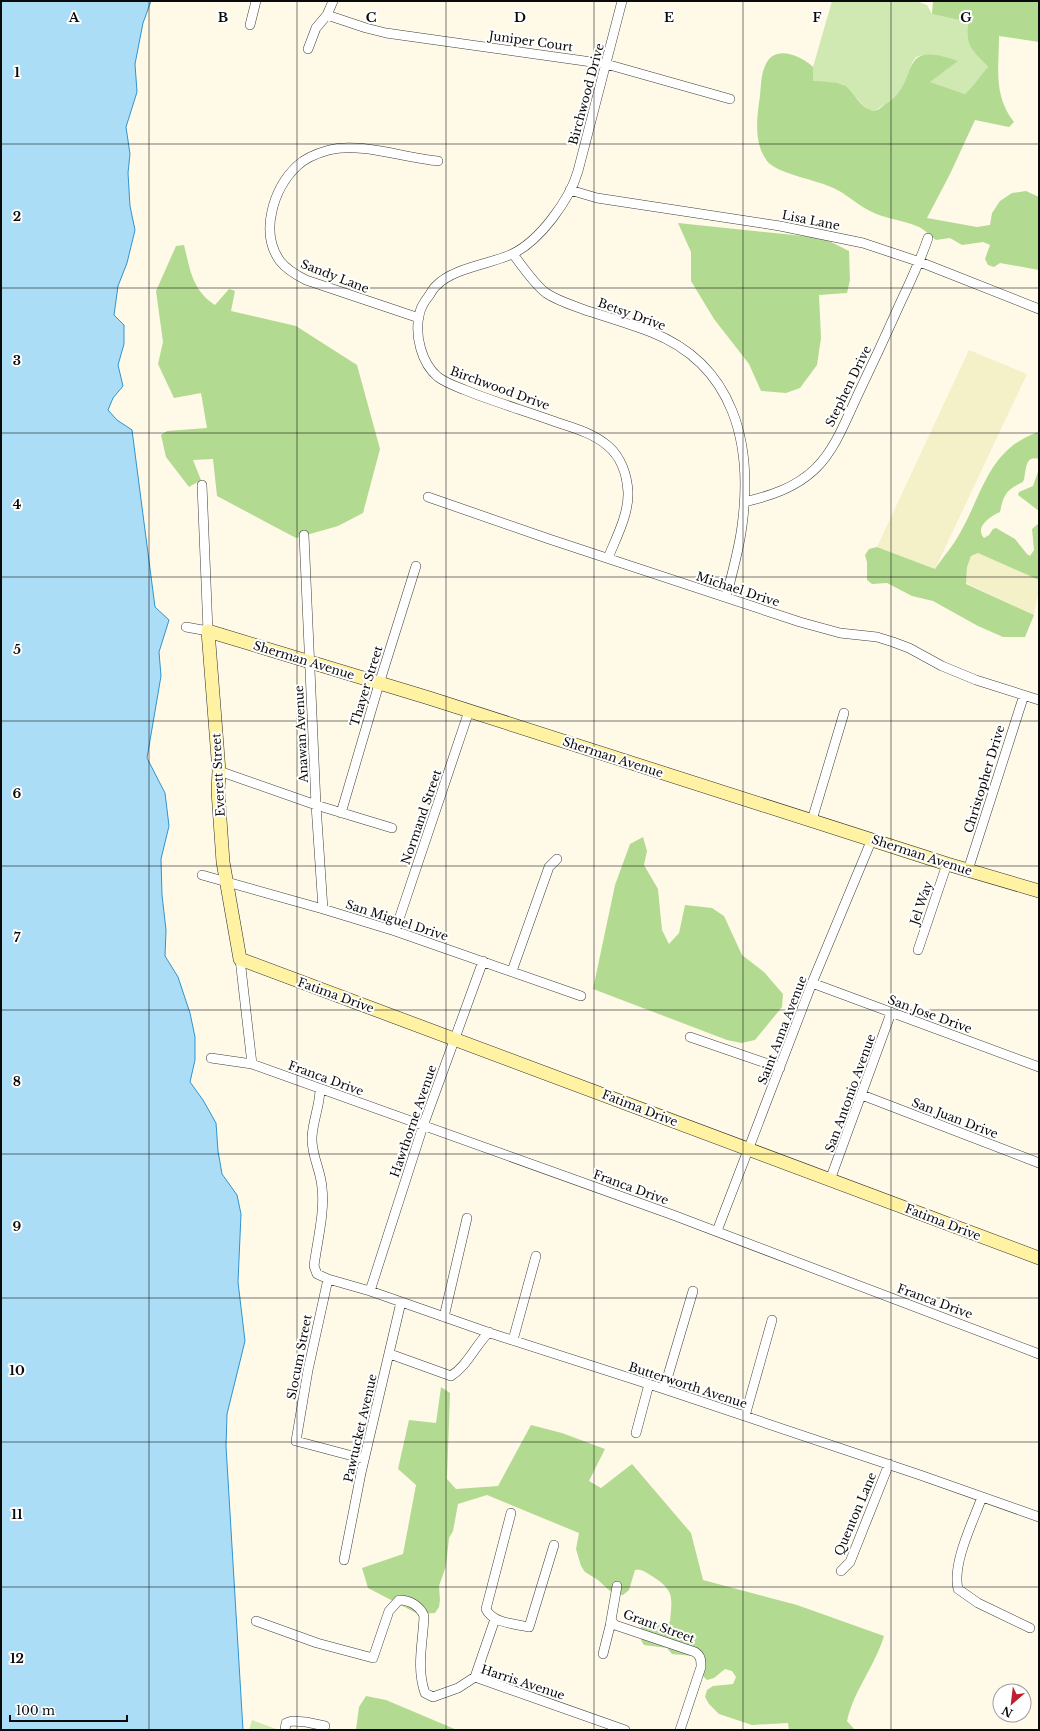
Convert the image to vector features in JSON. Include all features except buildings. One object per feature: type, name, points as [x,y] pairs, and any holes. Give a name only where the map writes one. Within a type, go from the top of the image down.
[{"type":"street","points":[[250,25],[256,1]]},
{"type":"street","points":[[308,49],[316,28],[327,15],[333,1]]},
{"type":"street","name":"Birchwood Drive","points":[[608,558],[622,520],[628,492],[626,478],[621,463],[614,452],[589,433],[450,385],[436,376],[425,358],[419,343],[417,326],[418,318],[425,301],[437,284],[458,273],[513,254],[541,231],[566,200],[575,182],[622,1]]},
{"type":"street","name":"Juniper Court","points":[[327,15],[386,33],[606,64],[730,98]]},
{"type":"street","name":"Sandy Lane","points":[[418,318],[306,280],[290,271],[279,260],[273,249],[270,217],[275,201],[285,180],[304,160],[321,152],[338,148],[361,148],[438,161]]},
{"type":"street","name":"Lisa Lane","points":[[570,190],[596,198],[827,234],[920,262],[1039,309]]},
{"type":"street","name":"Stephen Drive","points":[[744,502],[772,495],[794,485],[815,470],[827,455],[842,428],[920,262],[928,238]]},
{"type":"street","name":"Betsy Drive","points":[[513,254],[537,284],[547,293],[570,305],[646,331],[673,343],[694,358],[712,377],[728,399],[738,427],[744,466],[744,502],[738,550],[726,597]]},
{"type":"street","name":"Everett Street","points":[[202,485],[208,631],[219,771],[219,799],[223,862],[240,959],[252,1064]]},
{"type":"street","name":"Michael Drive","points":[[428,497],[549,539],[827,629],[840,633],[877,637],[893,642],[910,648],[942,666],[962,674],[1039,700]]},
{"type":"street","name":"Anawan Avenue","points":[[304,535],[316,805],[323,909]]},
{"type":"street","name":"Thayer Street","points":[[341,813],[416,566]]},
{"type":"street","name":"Sherman Avenue","points":[[186,627],[208,631],[309,661],[947,864],[1039,891]]},
{"type":"street","name":"Christopher Drive","points":[[968,870],[1024,695]]},
{"type":"street","name":"Normand Street","points":[[395,931],[469,711]]},
{"type":"street","points":[[812,820],[844,713]]},
{"type":"street","points":[[219,771],[316,805],[392,828]]},
{"type":"street","name":"Saint Anna Avenue","points":[[717,1231],[812,983],[872,839]]},
{"type":"street","points":[[512,971],[549,867],[557,859]]},
{"type":"street","name":"Jel Way","points":[[918,950],[947,864]]},
{"type":"street","name":"San Miguel Drive","points":[[202,875],[395,931],[582,996]]},
{"type":"street","name":"Fatima Drive","points":[[240,959],[1039,1258]]},
{"type":"street","name":"Hawthorne Avenue","points":[[370,1291],[423,1126],[483,961]]},
{"type":"street","name":"San Jose Drive","points":[[812,983],[1039,1067]]},
{"type":"street","name":"San Antonio Avenue","points":[[830,1180],[891,1013]]},
{"type":"street","points":[[690,1037],[780,1068]]},
{"type":"street","name":"Franca Drive","points":[[211,1058],[252,1064],[717,1231],[1039,1354]]},
{"type":"street","points":[[320,1089],[313,1123],[312,1138],[313,1152],[322,1186],[323,1197],[314,1266],[317,1274],[328,1279]]},
{"type":"street","name":"San Juan Drive","points":[[862,1095],[1039,1163]]},
{"type":"street","points":[[444,1317],[467,1218]]},
{"type":"street","points":[[513,1340],[536,1256]]},
{"type":"street","name":"Butterworth Avenue","points":[[328,1279],[370,1291],[488,1332],[889,1464],[1039,1517]]},
{"type":"street","name":"Slocum Street","points":[[328,1279],[308,1370],[296,1441],[364,1460]]},
{"type":"street","points":[[664,1389],[693,1291]]},
{"type":"street","name":"Pawtucket Avenue","points":[[344,1560],[364,1460],[401,1302]]},
{"type":"street","points":[[745,1416],[772,1320]]},
{"type":"street","points":[[390,1354],[441,1374],[451,1376],[456,1373],[488,1332]]},
{"type":"street","points":[[636,1433],[649,1384]]},
{"type":"street","name":"Quenton Lane","points":[[841,1571],[850,1562],[889,1464]]},
{"type":"street","points":[[982,1497],[963,1550],[956,1581],[958,1589],[978,1602],[1030,1628]]},
{"type":"street","points":[[511,1513],[486,1609],[488,1614],[495,1619],[529,1627],[554,1545]]},
{"type":"street","points":[[603,1654],[618,1586]]},
{"type":"street","name":"Harris Avenue","points":[[256,1621],[317,1643],[373,1658],[389,1611],[399,1600],[405,1600],[421,1610],[424,1616],[419,1664],[421,1682],[425,1693],[433,1697],[458,1688],[475,1677],[625,1730]]},
{"type":"street","points":[[475,1677],[495,1619]]},
{"type":"street","name":"Grant Street","points":[[611,1620],[616,1625],[695,1652],[699,1655],[701,1667],[680,1730]]},
{"type":"street","points":[[285,1729],[286,1723],[292,1721],[325,1726]]},
{"type":"shaded area","points":[[969,350],[1027,374],[935,569],[877,547]]},
{"type":"shaded area","points":[[978,553],[1039,580],[1039,590],[1034,615],[966,583],[967,567],[971,556]]},
{"type":"green space","points":[[832,1],[916,1],[927,5],[932,14],[968,22],[967,31],[971,48],[988,67],[975,85],[965,94],[929,82],[957,61],[923,55],[916,57],[912,63],[904,85],[895,98],[876,110],[869,110],[843,84],[813,81],[813,67]]},
{"type":"green space","points":[[933,1],[1039,1],[1039,42],[999,36],[998,70],[1000,91],[1007,112],[1014,122],[1009,127],[975,120],[950,174],[927,218],[977,227],[990,225],[992,213],[1000,201],[1012,193],[1026,191],[1039,197],[1039,270],[1000,263],[994,267],[988,265],[985,259],[990,245],[983,242],[962,245],[950,238],[936,240],[919,227],[876,214],[831,187],[787,173],[772,165],[767,161],[763,154],[757,129],[761,81],[765,66],[769,59],[774,55],[781,53],[788,54],[801,59],[813,67],[813,81],[833,82],[844,85],[863,105],[872,110],[879,109],[897,94],[904,84],[912,65],[917,58],[925,55],[938,55],[958,61],[930,82],[965,94],[988,67],[971,48],[967,31],[968,22],[932,14]]},
{"type":"green space","points":[[678,223],[823,238],[849,251],[850,280],[847,293],[819,295],[821,338],[817,365],[800,388],[786,393],[761,391],[749,364],[714,319],[691,281],[691,252]]},
{"type":"green space","points":[[184,245],[190,271],[197,286],[201,293],[215,305],[229,289],[235,291],[231,311],[296,326],[357,365],[380,449],[363,513],[338,526],[296,538],[217,496],[213,459],[193,460],[201,480],[189,487],[166,457],[161,435],[167,431],[207,428],[201,393],[174,398],[158,364],[163,342],[156,291],[176,246]]},
{"type":"green space","points":[[1039,432],[1039,459],[1030,459],[1026,466],[1023,482],[1009,490],[1003,501],[1000,512],[985,522],[982,526],[981,534],[984,538],[996,528],[1015,539],[1030,556],[1034,550],[1032,529],[1039,523],[1039,580],[978,553],[971,556],[967,567],[966,584],[1034,615],[1025,637],[1003,637],[978,626],[933,601],[912,596],[887,583],[872,584],[867,580],[867,562],[865,555],[869,549],[877,547],[935,569],[957,538],[989,474],[998,460],[1022,439]]},
{"type":"green space","points":[[1039,469],[1039,511],[1018,495],[1019,492],[1033,486]]},
{"type":"green space","points":[[643,837],[647,851],[644,865],[658,889],[662,930],[669,944],[679,933],[685,905],[712,908],[724,916],[742,955],[764,972],[783,994],[782,1007],[755,1040],[741,1043],[727,1040],[593,989],[615,885],[630,844]]},
{"type":"green space","points":[[441,1387],[450,1393],[447,1479],[456,1489],[498,1486],[531,1425],[562,1433],[605,1449],[589,1481],[601,1488],[632,1464],[691,1533],[703,1580],[797,1605],[884,1636],[850,1710],[847,1721],[855,1730],[789,1730],[788,1723],[752,1725],[719,1714],[709,1704],[705,1697],[707,1690],[713,1686],[733,1684],[736,1677],[732,1671],[725,1669],[714,1678],[707,1680],[697,1670],[697,1662],[693,1656],[672,1654],[667,1648],[644,1645],[640,1638],[642,1625],[656,1626],[670,1622],[671,1600],[665,1586],[645,1572],[635,1570],[629,1590],[623,1595],[610,1591],[598,1580],[585,1572],[581,1566],[576,1549],[579,1533],[487,1495],[458,1504],[453,1531],[449,1538],[446,1566],[439,1586],[439,1607],[435,1613],[418,1614],[368,1588],[362,1568],[403,1554],[416,1485],[398,1469],[409,1420],[436,1423]]},
{"type":"green space","points":[[366,1696],[386,1700],[457,1730],[356,1730],[359,1707]]},
{"type":"green space","points":[[252,1720],[279,1730],[249,1730]]},
{"type":"water","points":[[1,1],[151,1],[143,23],[135,64],[137,92],[126,127],[130,154],[128,173],[130,206],[135,230],[127,263],[118,286],[114,315],[124,325],[124,344],[118,365],[123,386],[113,398],[108,410],[117,420],[132,430],[155,607],[169,620],[159,652],[161,676],[147,758],[165,793],[169,826],[161,859],[162,895],[166,930],[165,956],[178,977],[190,1013],[195,1037],[195,1060],[190,1082],[203,1100],[216,1123],[218,1151],[222,1174],[237,1195],[241,1214],[238,1282],[245,1341],[227,1414],[226,1446],[243,1730],[1,1730]]}]
